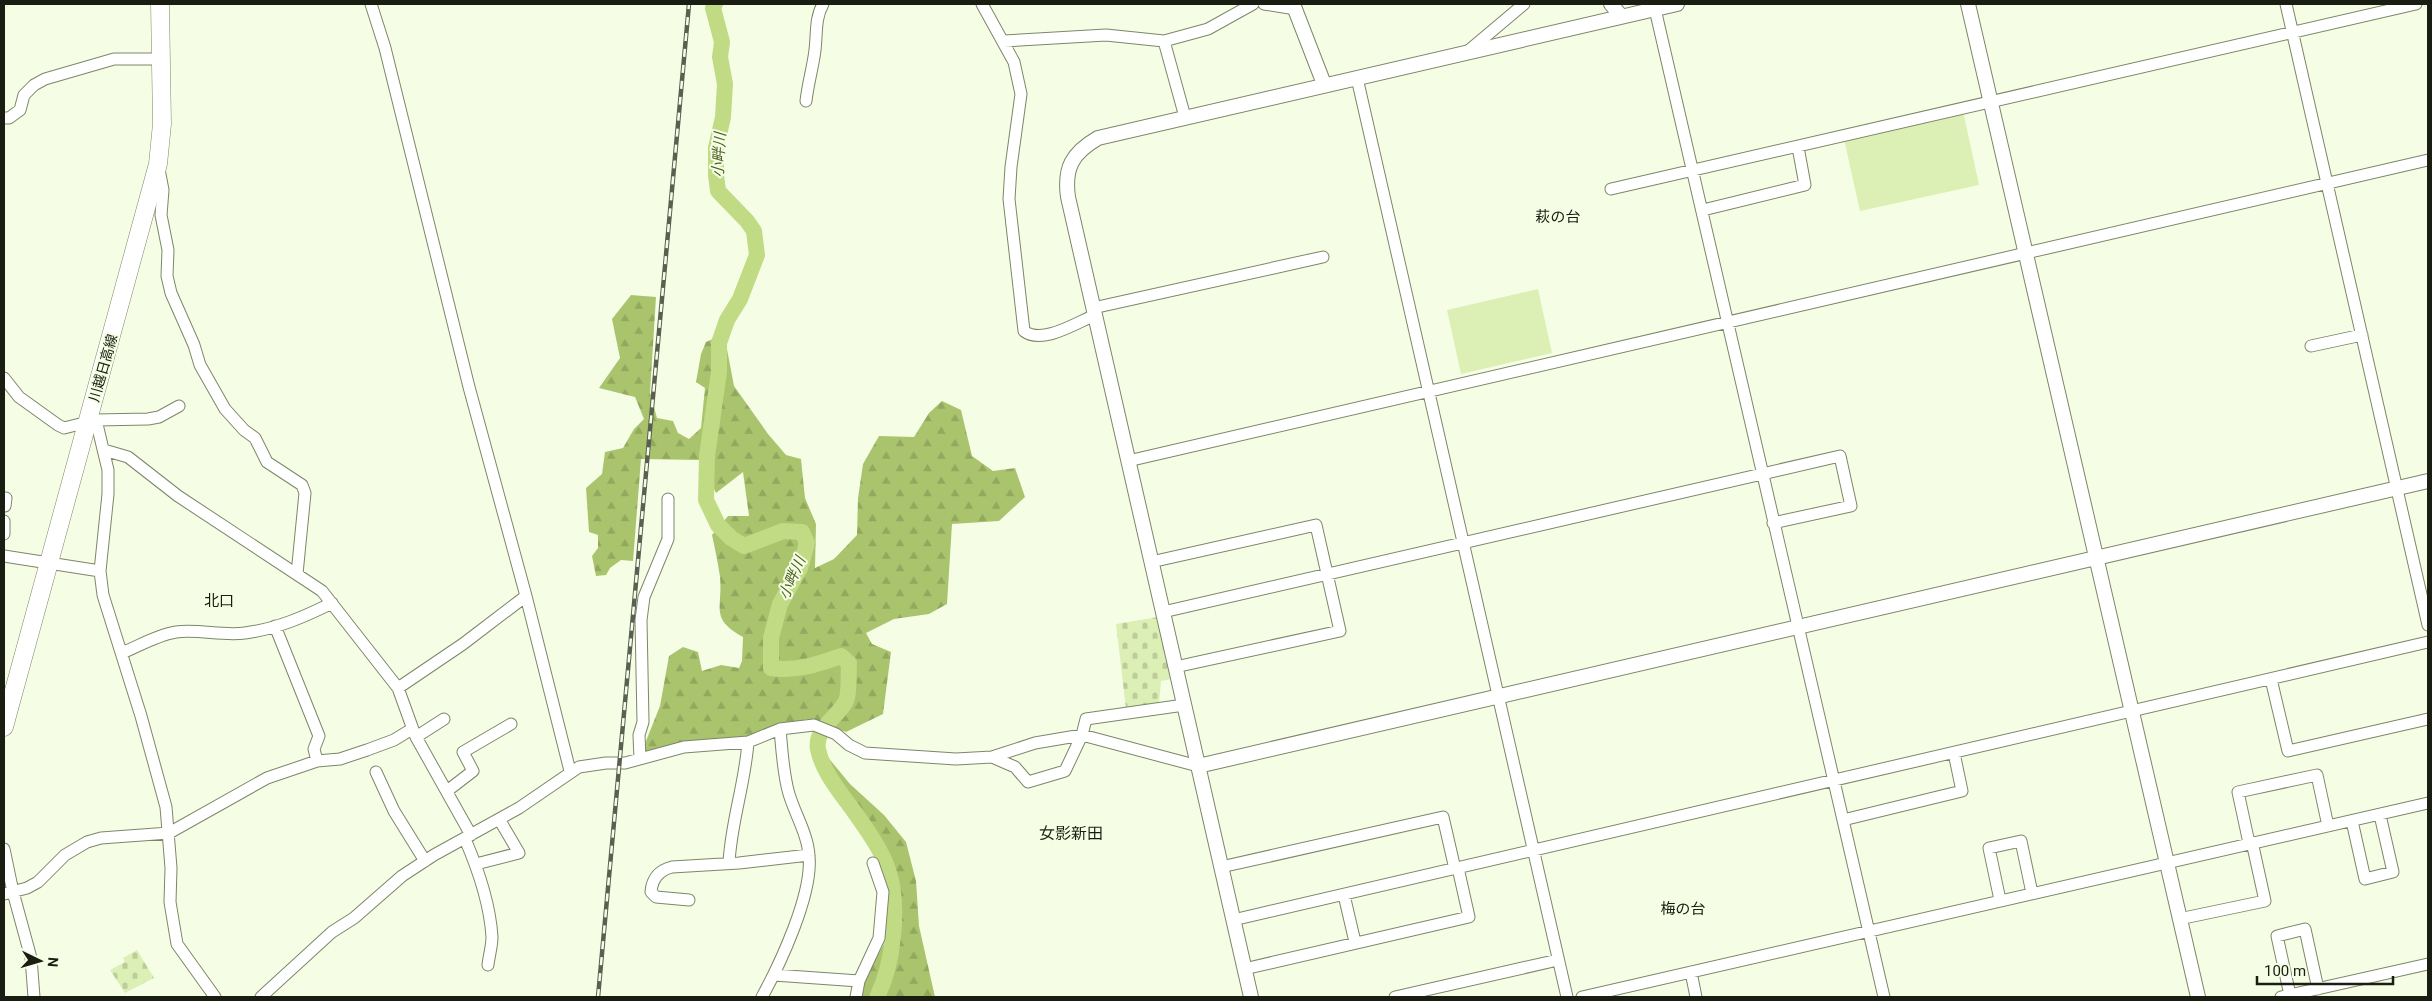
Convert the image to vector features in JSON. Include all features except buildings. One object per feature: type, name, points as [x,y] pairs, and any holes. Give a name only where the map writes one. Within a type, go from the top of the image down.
[{"type":"main road","name":"川越日高線","points":[[4,727],[92,422],[158,164],[162,124],[160,4]]},
{"type":"street","points":[[371,4],[387,57],[469,387],[526,596],[570,771]]},
{"type":"street","points":[[806,101],[818,13],[823,4]]},
{"type":"street","points":[[982,4],[1014,62],[1021,94],[1011,167],[1009,199],[1020,284],[1022,325],[1024,331],[1029,335],[1036,336],[1054,332],[1094,312],[1323,256]]},
{"type":"street","points":[[1004,41],[1106,35],[1164,41],[1208,28],[1254,4]]},
{"type":"street","points":[[1264,4],[1294,7],[1324,84]]},
{"type":"street","points":[[1464,55],[1524,4]]},
{"type":"street","points":[[1611,4],[1622,16]]},
{"type":"street","points":[[1251,997],[1068,198],[1066,186],[1070,166],[1083,146],[1098,138],[1324,84],[1464,55],[1677,4]]},
{"type":"street","points":[[1968,4],[2198,997]]},
{"type":"street","points":[[2286,4],[2396,489],[2425,593],[2428,625]]},
{"type":"street","points":[[1611,189],[2416,4]]},
{"type":"street","points":[[1656,9],[1773,523],[1884,997]]},
{"type":"street","points":[[1164,41],[1184,117]]},
{"type":"street","points":[[4,118],[9,118],[20,110],[24,95],[34,84],[45,79],[114,59],[161,59]]},
{"type":"street","points":[[1358,78],[1567,997]]},
{"type":"street","points":[[1703,210],[1805,185],[1798,147]]},
{"type":"street","points":[[1128,461],[2428,160]]},
{"type":"street","points":[[158,164],[163,190],[161,215],[168,250],[167,276],[171,294],[194,345],[200,364],[225,409],[244,430],[255,438],[267,462],[302,485],[305,493],[297,574]]},
{"type":"street","points":[[2311,346],[2362,335]]},
{"type":"street","points":[[4,378],[19,397],[64,428],[92,422],[159,417],[179,406]]},
{"type":"street","points":[[92,422],[104,450],[108,470],[108,494],[100,571],[103,595],[157,772],[169,833],[172,868],[170,902],[177,944],[215,997]]},
{"type":"street","points":[[104,450],[128,457],[178,496],[322,591],[398,688],[414,733],[430,766],[447,791],[468,837],[488,914],[492,938],[488,964]]},
{"type":"street","points":[[1163,612],[1840,456],[1851,506],[1773,523]]},
{"type":"street","points":[[261,997],[332,932],[354,918],[402,876],[468,837],[500,815],[519,808],[570,771],[590,764],[625,763],[684,747],[748,742],[780,729],[815,726],[865,753],[956,759],[992,757],[1035,743],[1082,735],[1198,766],[2428,482]]},
{"type":"street","points":[[640,759],[639,735],[643,722],[641,620],[644,597],[668,539],[668,499]]},
{"type":"street","points":[[4,520],[4,534]]},
{"type":"street","points":[[1151,562],[1316,526],[1340,631],[1175,667]]},
{"type":"street","points":[[4,556],[100,571]]},
{"type":"street","points":[[398,688],[463,644],[526,596]]},
{"type":"street","points":[[122,653],[161,636],[176,632],[244,633],[276,626],[306,616],[332,603]]},
{"type":"street","points":[[276,626],[319,736],[314,748],[318,761]]},
{"type":"street","points":[[1233,920],[2428,642]]},
{"type":"street","points":[[2271,679],[2288,751],[2428,719]]},
{"type":"street","points":[[992,757],[1015,767],[1028,782],[1065,770],[1082,735],[1086,719],[1184,705]]},
{"type":"street","points":[[8,893],[27,888],[38,882],[65,855],[87,842],[101,838],[169,833],[267,778],[318,761],[340,759],[414,733],[444,720]]},
{"type":"street","points":[[447,791],[473,771],[463,752],[511,724]]},
{"type":"street","points":[[762,997],[774,975],[800,908],[809,872],[809,855],[789,794],[780,729]]},
{"type":"street","points":[[729,864],[730,840],[746,769],[748,742]]},
{"type":"street","points":[[1843,820],[1962,791],[1954,753]]},
{"type":"street","points":[[376,772],[394,811],[425,861]]},
{"type":"street","points":[[2179,919],[2265,901],[2238,792],[2317,775],[2328,826]]},
{"type":"street","points":[[1582,997],[2428,803]]},
{"type":"street","points":[[476,864],[519,853],[500,815]]},
{"type":"street","points":[[2352,821],[2365,879],[2393,872],[2380,815]]},
{"type":"street","points":[[1221,867],[1443,817],[1469,917],[1354,942],[1244,969]]},
{"type":"street","points":[[2000,900],[1989,848],[2022,841],[2032,893]]},
{"type":"street","points":[[4,849],[8,893],[31,958],[34,997]]},
{"type":"street","points":[[689,900],[656,897],[651,892],[655,878],[663,870],[672,868],[809,855]]},
{"type":"street","points":[[856,997],[859,981],[879,938],[883,892],[873,863]]},
{"type":"street","points":[[1344,895],[1354,942]]},
{"type":"street","points":[[2318,989],[2305,929],[2277,936],[2285,996],[2318,989],[2428,964]]},
{"type":"street","points":[[1394,997],[1558,960]]},
{"type":"street","points":[[1691,972],[1696,997]]},
{"type":"street","points":[[774,975],[859,981]]},
{"type":"green space","points":[[1963,111],[1979,185],[1860,211],[1844,139]]},
{"type":"green space","points":[[1538,289],[1552,353],[1461,374],[1447,310]]},
{"type":"green space","points":[[631,295],[656,297],[650,393],[657,418],[673,421],[678,433],[689,439],[701,428],[705,388],[696,382],[701,354],[706,342],[715,338],[726,344],[734,386],[768,434],[786,455],[801,459],[805,498],[816,524],[815,568],[834,559],[857,535],[858,498],[863,464],[879,436],[914,437],[929,413],[942,401],[961,410],[972,456],[993,471],[1015,468],[1025,497],[999,521],[952,524],[947,604],[929,614],[894,619],[866,633],[872,644],[891,652],[883,714],[846,732],[808,719],[778,725],[745,740],[644,753],[646,741],[660,706],[669,656],[683,647],[698,652],[702,671],[721,665],[739,668],[742,661],[743,637],[725,624],[722,618],[720,611],[720,577],[712,535],[728,516],[749,516],[743,472],[716,493],[700,460],[641,459],[633,561],[621,560],[610,568],[606,575],[596,576],[592,556],[598,548],[598,535],[589,532],[586,488],[602,474],[605,452],[623,448],[634,429],[644,419],[635,397],[599,388],[620,358],[612,319]]},
{"type":"green space","points":[[1158,617],[1171,679],[1161,681],[1159,704],[1126,709],[1116,624]]},
{"type":"green space","points":[[826,755],[850,784],[884,815],[906,842],[916,881],[919,926],[935,997],[859,997],[863,983],[886,940],[888,888],[861,815],[839,783]]},
{"type":"green space","points":[[137,950],[154,978],[125,993],[110,970],[125,962],[123,958]]},
{"type":"waterway","name":"小畔川","points":[[715,4],[713,8],[722,42],[720,57],[725,84],[723,117],[716,148],[718,191],[754,231],[757,255],[740,299],[727,320],[719,343],[719,372],[707,456],[706,500],[718,525],[731,538],[744,546],[783,531],[802,532],[807,543],[800,568],[780,604],[771,638],[771,668],[798,668],[841,656],[849,663],[846,701],[823,729],[818,742],[818,749],[827,773],[882,855],[892,883],[894,916],[890,960],[877,997]]},
{"type":"railway","points":[[598,997],[689,4]]},
{"type":"district","name":"萩の台","points":[[1558,217]]},
{"type":"district","name":"北口","points":[[219,601]]},
{"type":"district","name":"女影新田","points":[[1071,833]]},
{"type":"district","name":"梅の台","points":[[1683,909]]}]
